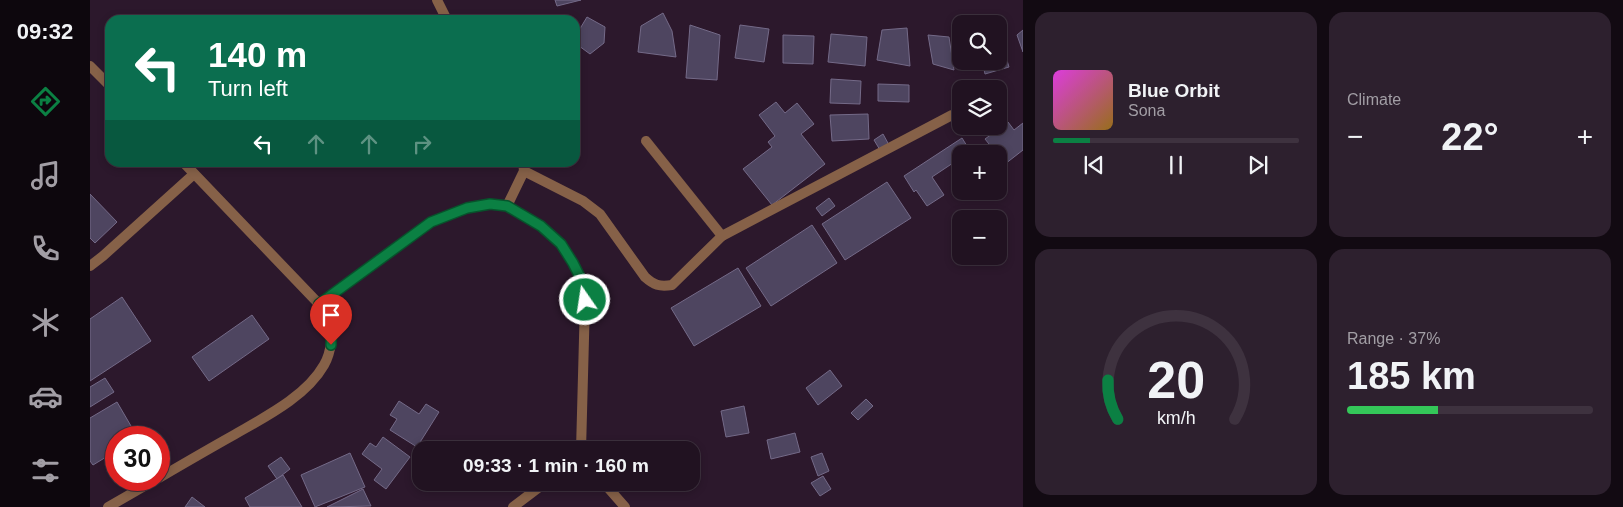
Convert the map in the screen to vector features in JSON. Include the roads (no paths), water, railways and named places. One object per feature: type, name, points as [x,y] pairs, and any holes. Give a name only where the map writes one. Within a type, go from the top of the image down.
[{"type":"street","points":[[437,0],[444,15]]},
{"type":"street","points":[[90,66],[105,81]]},
{"type":"street","points":[[507,206],[523,167],[583,201],[600,214],[644,277],[652,284],[661,286],[672,284],[722,236],[952,116]]},
{"type":"street","points":[[646,141],[722,236]]},
{"type":"street","points":[[170,472],[271,414],[294,397],[325,364],[331,345],[329,318],[319,304],[188,167]]},
{"type":"street","points":[[90,266],[194,174]]},
{"type":"street","points":[[319,304],[431,222],[467,208],[490,204],[507,206],[541,226],[561,244],[582,281],[585,300],[581,441]]},
{"type":"street","points":[[108,507],[136,491]]},
{"type":"street","points":[[513,507],[534,491]]},
{"type":"street","points":[[611,491],[625,507]]}]
